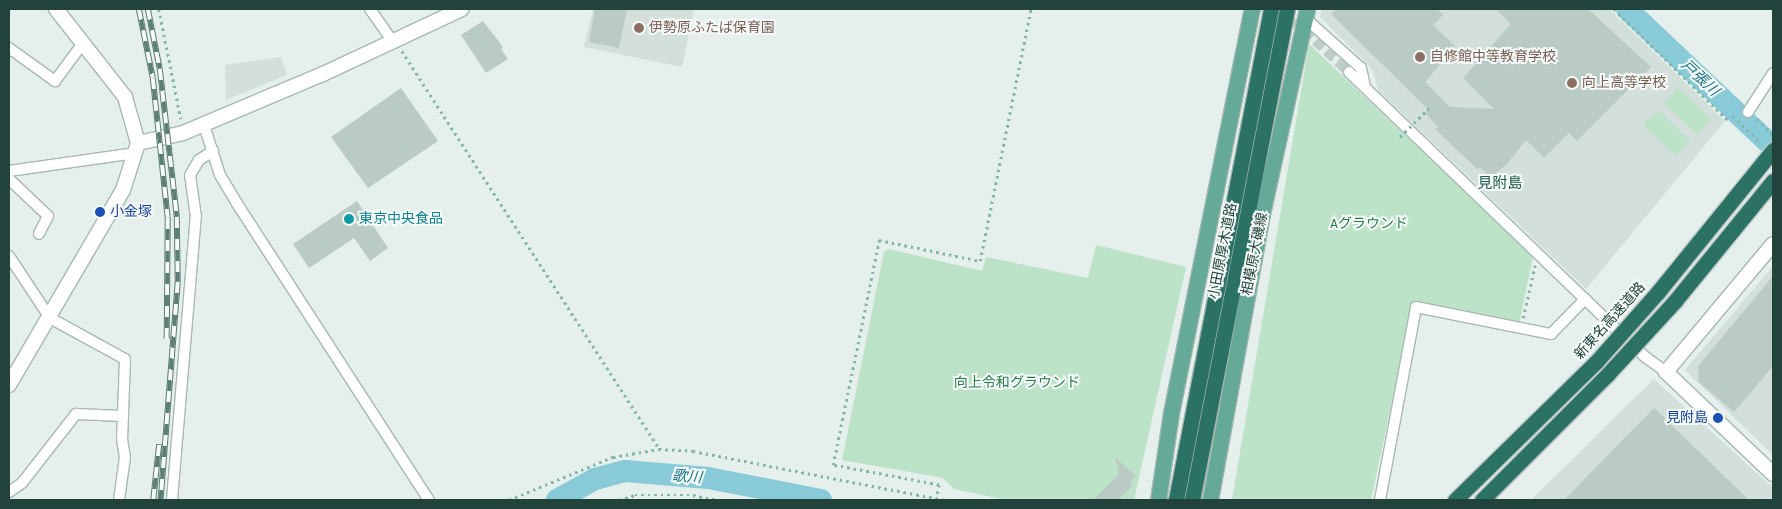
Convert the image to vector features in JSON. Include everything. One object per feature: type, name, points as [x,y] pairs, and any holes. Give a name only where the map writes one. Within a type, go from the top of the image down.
[{"type":"highway","name":"小田原厚木道路","points":[[1176,500],[1271,9]]},
{"type":"highway","name":"小田原厚木道路","points":[[1192,500],[1288,9]]},
{"type":"highway","name":"新東名高速道路","points":[[1455,500],[1602,355],[1664,285],[1770,149]]},
{"type":"highway","points":[[1482,500],[1594,389],[1675,301],[1773,181]]},
{"type":"main road","points":[[1158,500],[1171,413],[1252,9]]},
{"type":"main road","name":"相模原大磯線","points":[[1210,500],[1262,214],[1306,13]]},
{"type":"street","points":[[9,385],[50,318],[123,190],[137,148],[125,97],[56,9]]},
{"type":"street","points":[[370,9],[394,41]]},
{"type":"street","points":[[9,172],[137,148],[184,133],[394,41],[462,9]]},
{"type":"street","points":[[1306,13],[1361,68],[1365,87]]},
{"type":"street","points":[[9,48],[55,81],[83,43]]},
{"type":"street","points":[[1349,72],[1537,254],[1666,372],[1773,474]]},
{"type":"street","points":[[1748,112],[1773,74]]},
{"type":"street","points":[[204,125],[220,175],[236,202],[429,500]]},
{"type":"street","points":[[172,500],[196,217],[190,175],[199,160],[213,151]]},
{"type":"street","points":[[9,179],[48,216]]},
{"type":"street","points":[[39,234],[54,207]]},
{"type":"street","points":[[1666,372],[1773,244]]},
{"type":"street","points":[[9,256],[50,318],[125,359],[123,416],[125,457],[119,500]]},
{"type":"street","points":[[1380,500],[1416,307],[1551,334],[1585,299]]},
{"type":"street","points":[[9,492],[22,483],[76,414],[123,416]]},
{"type":"path","points":[[159,9],[182,121]]},
{"type":"path","points":[[936,499],[939,486],[833,465],[879,240],[980,261],[1031,9]]},
{"type":"path","points":[[1614,9],[1731,123]]},
{"type":"path","points":[[394,41],[659,448]]},
{"type":"path","points":[[1400,138],[1429,108]]},
{"type":"path","points":[[1748,112],[1773,135]]},
{"type":"path","points":[[1733,116],[1770,149]]},
{"type":"path","points":[[1520,327],[1537,254]]},
{"type":"path","points":[[509,500],[613,457],[659,448],[693,451],[946,500]]},
{"type":"path","points":[[619,500],[635,495],[693,495],[716,500]]},
{"type":"shaded area","name":"伊勢原ふたば保育園","points":[[593,9],[694,9],[682,67],[584,47]]},
{"type":"shaded area","points":[[1322,9],[1609,9],[1725,121],[1586,289],[1378,90],[1372,69],[1320,17]]},
{"type":"shaded area","points":[[281,57],[287,75],[226,100],[225,65]]},
{"type":"shaded area","points":[[1773,266],[1773,455],[1685,370]]},
{"type":"shaded area","points":[[1654,379],[1773,488],[1773,500],[1531,500]]},
{"type":"green space","name":"Aグラウンド","points":[[1309,44],[1533,257],[1519,324],[1413,302],[1371,500],[1232,500]]},
{"type":"green space","points":[[1678,88],[1711,119],[1697,134],[1664,103]]},
{"type":"green space","points":[[1658,110],[1690,141],[1676,156],[1643,125]]},
{"type":"green space","name":"向上令和グラウンド","points":[[1096,245],[1186,267],[1134,500],[1006,500],[954,489],[943,478],[842,460],[884,252],[889,249],[982,271],[986,257],[1088,278]]},
{"type":"building","points":[[595,9],[627,9],[619,48],[589,42]]},
{"type":"building","points":[[1336,9],[1437,9],[1443,15],[1433,25],[1455,46],[1425,82],[1450,107],[1494,109],[1463,78],[1511,24],[1496,9],[1588,9],[1651,67],[1577,141],[1569,133],[1544,158],[1526,140],[1506,165],[1490,177],[1480,167],[1477,169],[1435,129],[1438,127],[1426,114],[1427,108],[1331,14]]},
{"type":"building","points":[[483,21],[503,47],[501,49],[508,59],[486,73],[461,35]]},
{"type":"building","points":[[401,88],[438,141],[368,188],[331,137]]},
{"type":"building","name":"東京中央食品","points":[[357,201],[388,248],[370,261],[354,238],[309,268],[293,244]]},
{"type":"building","points":[[1773,276],[1773,366],[1734,412],[1699,382],[1698,366]]},
{"type":"building","points":[[1654,408],[1749,500],[1564,500]]},
{"type":"building","points":[[1115,457],[1136,476],[1130,483],[1132,486],[1118,500],[1093,500],[1119,474]]},
{"type":"waterway","name":"戸張川","points":[[1627,9],[1773,147]]},
{"type":"waterway","name":"歌川","points":[[557,500],[595,479],[625,471],[708,478],[821,500]]},
{"type":"tunnel","points":[[1283,10],[1349,72]]},
{"type":"railway","points":[[139,9],[153,78],[168,218],[167,339]]},
{"type":"railway","points":[[148,9],[160,69],[177,217],[178,282],[161,500]]},
{"type":"railway","points":[[153,500],[159,444]]},
{"type":"place","name":"伊勢原ふたば保育園","points":[[639,28]]},
{"type":"place","name":"自修館中等教育学校","points":[[1420,57]]},
{"type":"place","name":"向上高等学校","points":[[1572,83]]},
{"type":"place","name":"小金塚","points":[[100,212]]},
{"type":"place","name":"東京中央食品","points":[[349,219]]},
{"type":"place","name":"見附島","points":[[1718,418]]},
{"type":"district","name":"見附島","points":[[1500,184]]}]
